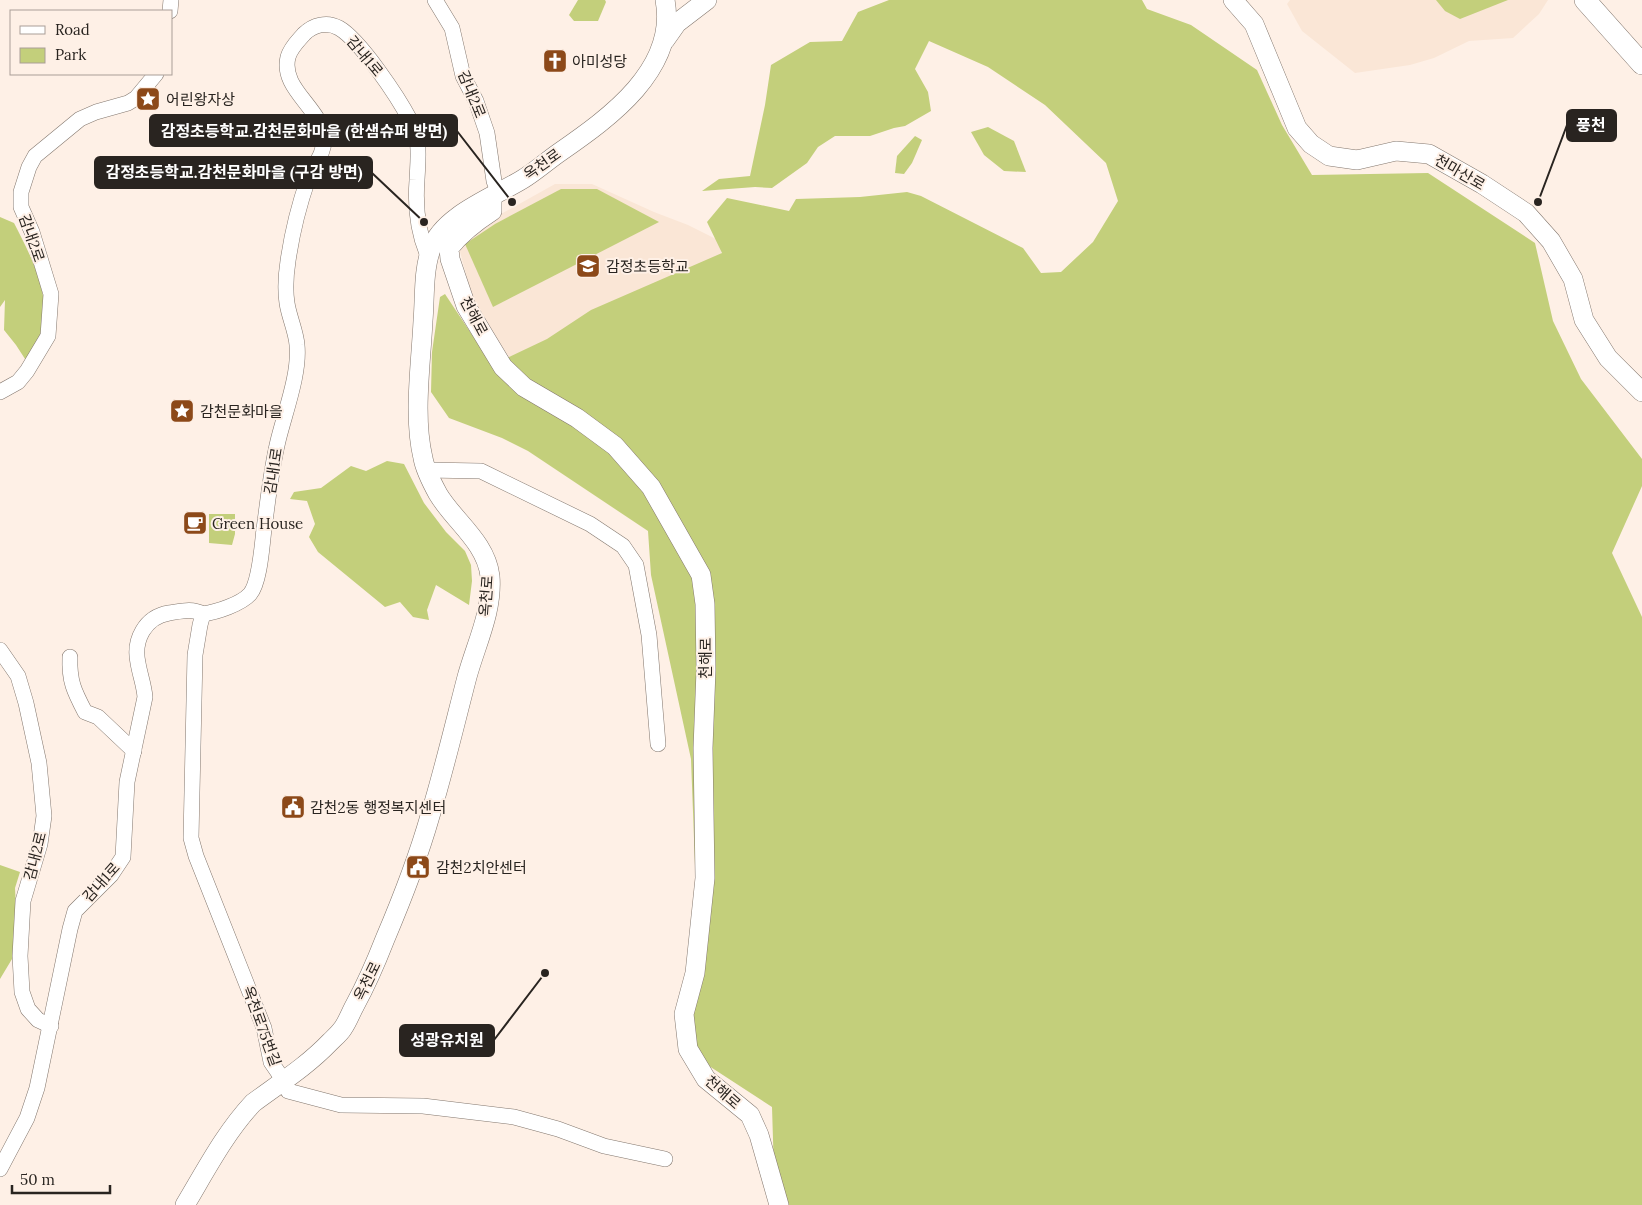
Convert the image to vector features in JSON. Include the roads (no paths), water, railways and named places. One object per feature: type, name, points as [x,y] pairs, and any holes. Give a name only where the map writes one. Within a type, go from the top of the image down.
[{"type":"main road","points":[[1585,0],[1642,64]]},
{"type":"street","name":"감내2로","points":[[435,0],[452,28],[463,76],[487,133],[495,194]]},
{"type":"street","name":"옥천로","points":[[185,1205],[220,1146],[253,1103],[314,1058],[343,1029],[372,972],[405,892],[430,816],[472,659],[484,627],[490,587],[490,572],[485,558],[477,542],[439,495],[423,460],[420,437],[419,398],[429,258],[432,246],[447,225],[524,178],[601,122],[642,81],[659,54],[665,40],[667,12],[665,0]]},
{"type":"street","points":[[672,0],[683,4],[704,2]]},
{"type":"street","name":"천마산로","points":[[1233,0],[1254,24],[1297,128],[1311,144],[1329,156],[1357,160],[1396,151],[1429,154],[1482,184],[1526,213],[1551,241],[1573,279],[1584,320],[1608,358],[1642,392]]},
{"type":"street","points":[[665,40],[677,23],[704,2]]},
{"type":"street","name":"감내1로","points":[[0,1169],[27,1118],[37,1088],[75,911],[111,875],[122,858],[127,782],[145,697],[144,684],[137,660],[139,637],[142,630],[150,620],[162,614],[196,610],[204,614],[217,612],[236,603],[250,594],[259,568],[277,444],[296,369],[297,344],[287,303],[286,270],[298,211],[311,173],[322,153],[324,136],[320,123],[313,112],[294,89],[287,68],[292,47],[308,30],[326,24],[338,27],[348,35],[381,74],[410,119],[418,140],[418,212],[422,242],[429,258]]},
{"type":"street","name":"감내2로","points":[[0,392],[18,382],[27,371],[48,336],[51,294],[32,232],[22,207],[21,192],[29,167],[35,156],[80,119],[96,112],[128,103],[136,98],[155,75]]},
{"type":"street","name":"천해로","points":[[495,194],[492,211],[459,236],[449,248],[450,259],[466,306],[503,367],[524,387],[577,418],[615,446],[651,487],[700,575],[705,604],[706,632],[703,748],[705,878],[694,973],[684,1014],[688,1049],[706,1079],[750,1114],[759,1135],[779,1205]]},
{"type":"street","points":[[427,470],[481,471],[590,524],[623,546],[636,565],[649,635],[658,744]]},
{"type":"street","name":"옥천로75번길","points":[[204,614],[194,655],[191,838],[194,850],[264,1028],[271,1062],[284,1081],[288,1091],[341,1105],[423,1106],[514,1117],[558,1129],[604,1146],[665,1159]]},
{"type":"street","name":"감내2로","points":[[0,650],[18,676],[26,703],[39,763],[44,816],[40,844],[23,900],[20,956],[22,992],[28,1009],[38,1020],[51,1026]]},
{"type":"street","points":[[70,657],[69,676],[85,712],[98,718],[134,751]]},
{"type":"place","name":"아미성당","points":[[555,61]]},
{"type":"place","name":"어린왕자상","points":[[148,99]]},
{"type":"place","name":"감정초등학교.감천문화마을 (한샘슈퍼 방면)","points":[[512,202]]},
{"type":"place","name":"풍천","points":[[1538,202]]},
{"type":"place","name":"감정초등학교.감천문화마을 (구감 방면)","points":[[424,222]]},
{"type":"place","name":"감정초등학교","points":[[588,266]]},
{"type":"place","name":"감천문화마을","points":[[182,411]]},
{"type":"place","name":"Green House","points":[[195,523]]},
{"type":"place","name":"감천2동 행정복지센터","points":[[293,807]]},
{"type":"place","name":"감천2치안센터","points":[[418,867]]},
{"type":"place","name":"성광유치원","points":[[545,973]]}]
